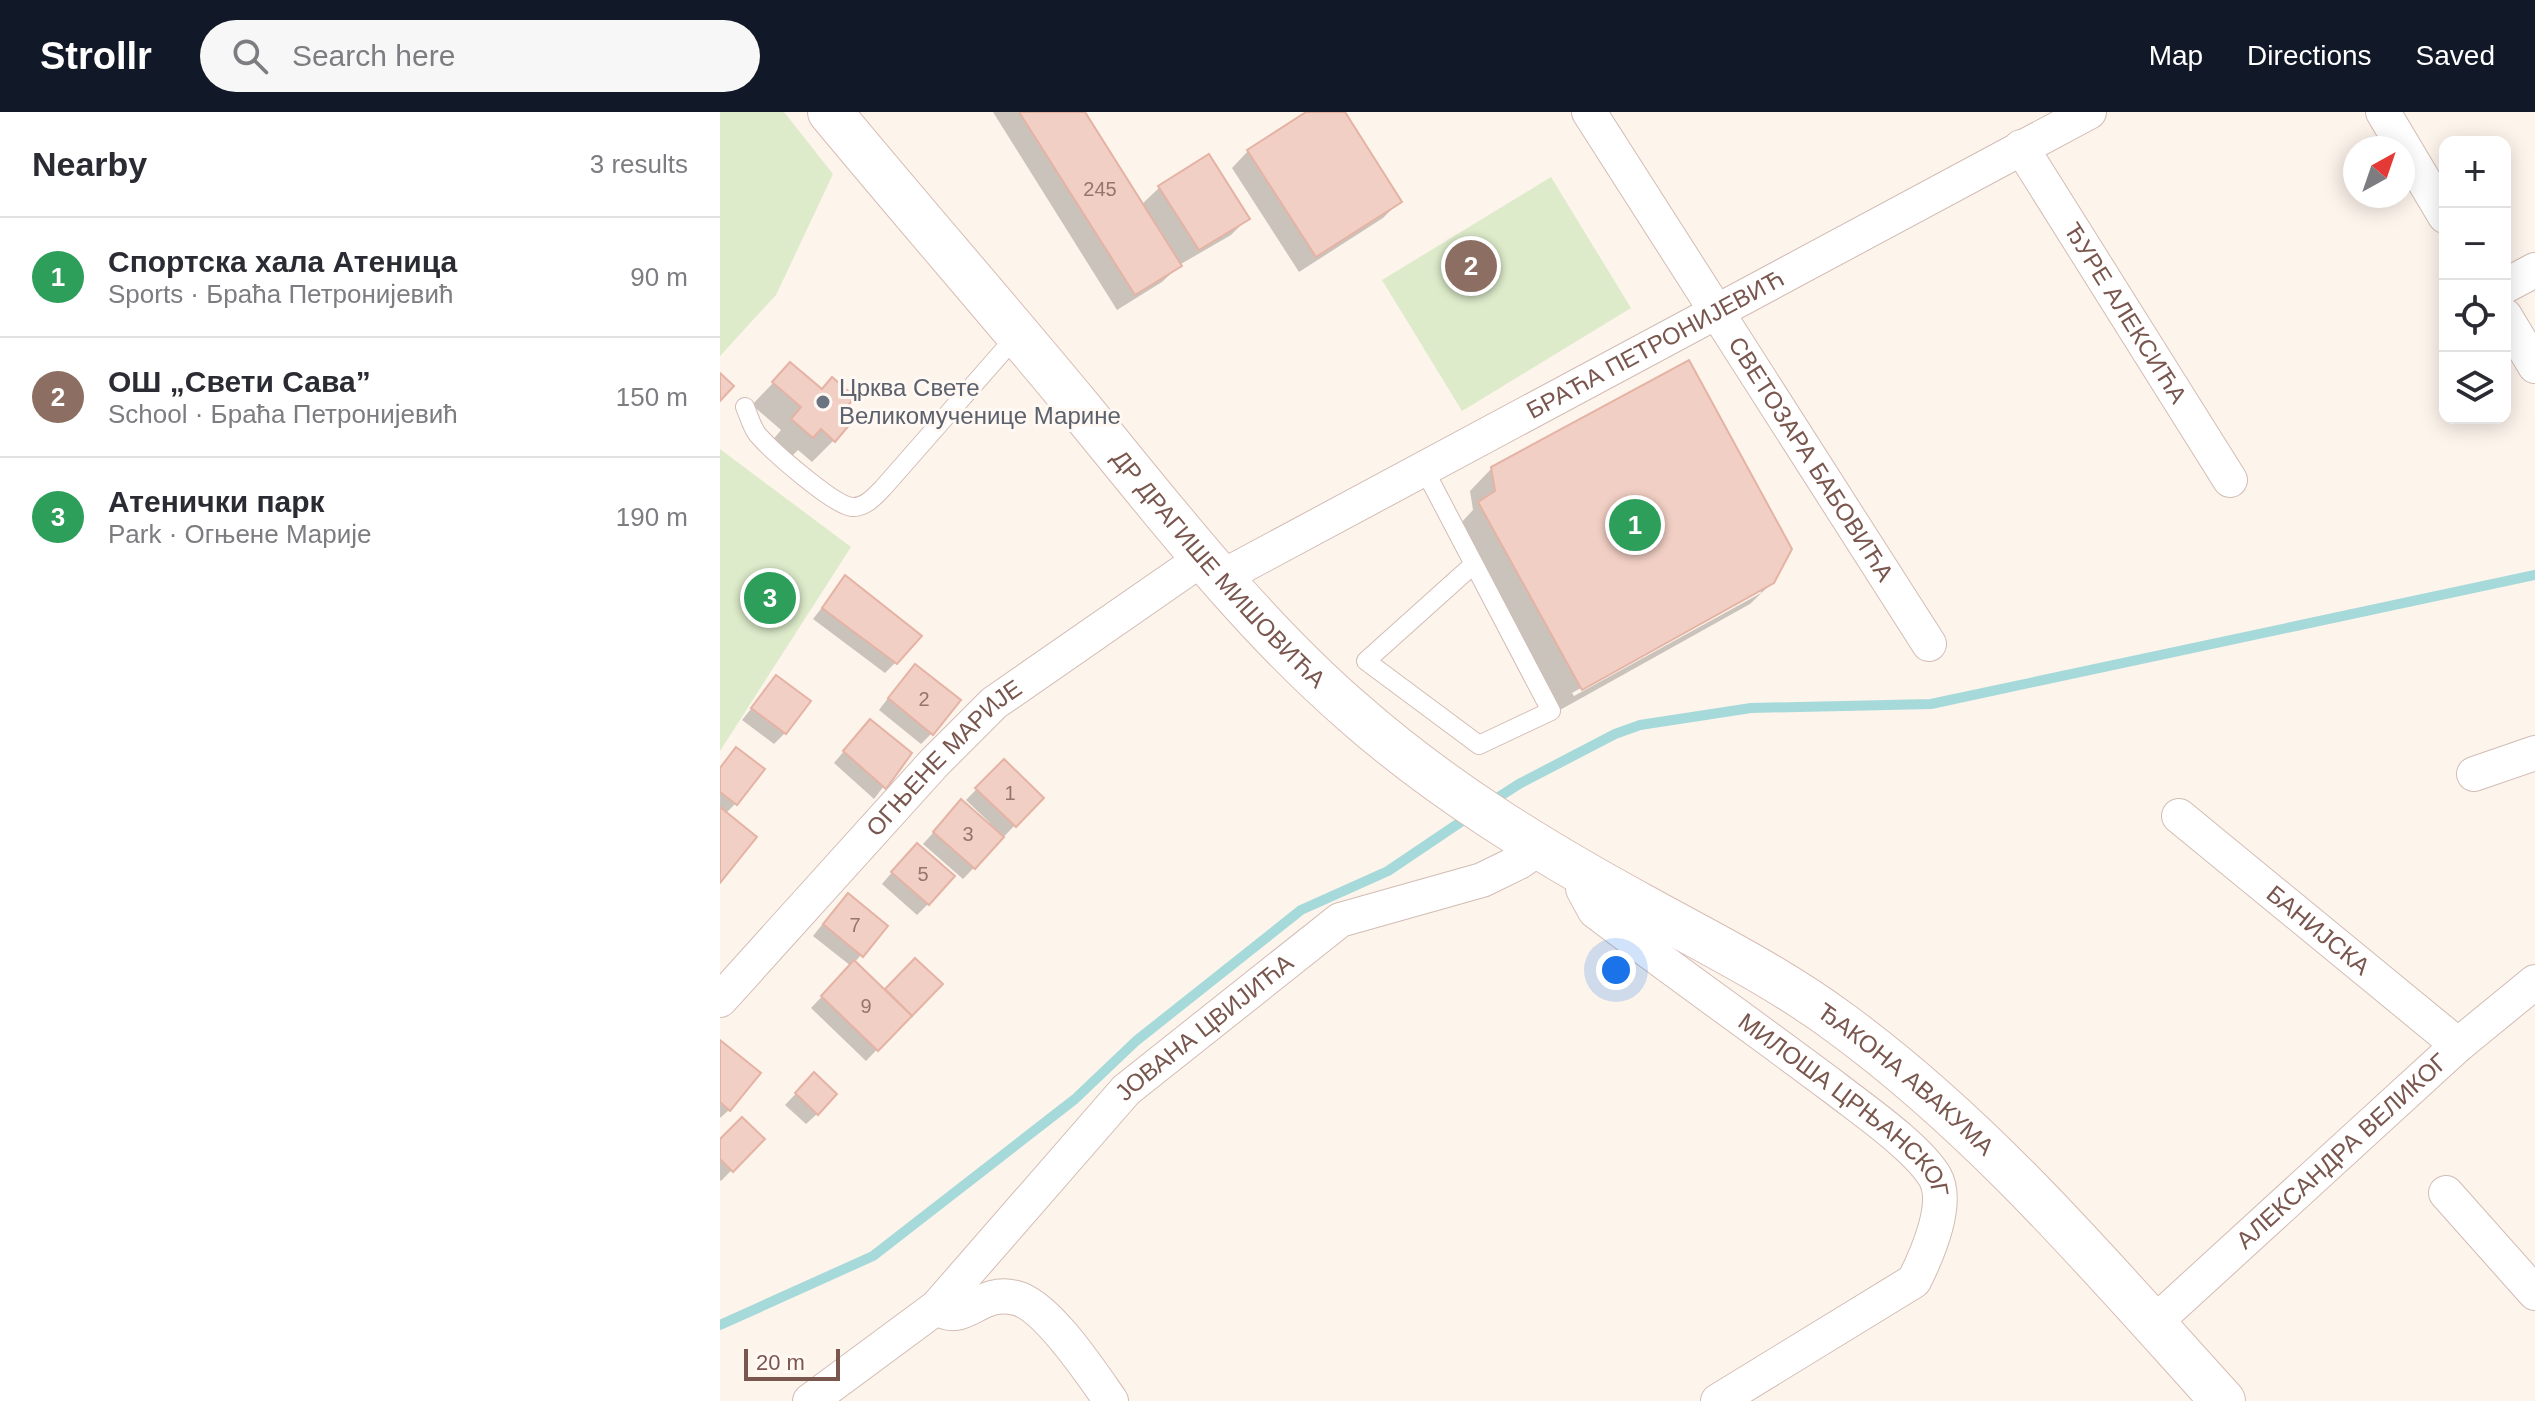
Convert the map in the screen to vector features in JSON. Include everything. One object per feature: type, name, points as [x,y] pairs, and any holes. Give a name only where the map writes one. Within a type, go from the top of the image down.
[{"type":"main road","name":"ДР ДРАГИШЕ МИШОВИЋА","points":[[830,112],[1211,568],[1308,670],[1354,713],[1448,785],[1533,842]]},
{"type":"main road","name":"ЂАКОНА АВАКУМА","points":[[1533,842],[1583,873],[1758,968],[1841,1024],[1946,1108],[2033,1195],[2223,1401]]},
{"type":"street","name":"СВЕТОЗАРА БАБОВИЋА","points":[[1589,112],[1929,644]]},
{"type":"street","name":"БРАЋА ПЕТРОНИЈЕВИЋ","points":[[1211,568],[1424,469],[2089,112]]},
{"type":"street","points":[[2383,112],[2440,208]]},
{"type":"street","name":"ЂУРЕ АЛЕКСИЋА","points":[[2021,147],[2230,480]]},
{"type":"street","points":[[2511,283],[2535,270]]},
{"type":"street","points":[[2511,326],[2535,366]]},
{"type":"street","name":"ОГЊЕНЕ МАРИЈЕ","points":[[720,1000],[934,763],[994,703],[1211,568]]},
{"type":"street","points":[[2474,774],[2535,753]]},
{"type":"street","name":"БАНИЈСКА","points":[[2179,816],[2458,1045]]},
{"type":"street","name":"ЈОВАНА ЦВИЈИЋА","points":[[810,1401],[937,1307],[1126,1090],[1340,920],[1482,880],[1519,862],[1533,842]]},
{"type":"street","name":"МИЛОША ЦРЊАНСКОГ","points":[[1583,873],[1583,889],[1595,911],[1861,1108],[1920,1160],[1935,1178],[1941,1199],[1928,1253],[1914,1281],[1718,1401]]},
{"type":"street","name":"АЛЕКСАНДРА ВЕЛИКОГ","points":[[2153,1324],[2458,1045],[2535,982]]},
{"type":"street","points":[[2446,1193],[2535,1293]]},
{"type":"street","points":[[937,1307],[946,1314],[955,1315],[979,1301],[1004,1296],[1030,1303],[1045,1316],[1111,1401]]},
{"type":"lane","points":[[745,407],[756,434],[824,493],[854,508],[866,504],[883,488],[1018,334]]},
{"type":"lane","points":[[1424,469],[1474,564],[1551,711],[1479,745],[1366,661],[1474,564]]},
{"type":"green space","points":[[720,112],[784,112],[833,174],[776,295],[720,356]]},
{"type":"green space","points":[[1551,177],[1631,308],[1462,411],[1382,280]]},
{"type":"green space","points":[[720,449],[851,547],[720,751]]},
{"type":"building","points":[[1019,112],[1085,112],[1182,266],[1135,295]]},
{"type":"building","points":[[1306,112],[1345,112],[1402,202],[1316,257],[1247,150]]},
{"type":"building","points":[[1209,154],[1250,219],[1199,250],[1158,186]]},
{"type":"building","points":[[1689,360],[1792,549],[1774,583],[1582,690],[1478,502],[1495,491],[1491,467]]},
{"type":"building","name":"Црква Свете Великомученице Марине","points":[[790,362],[822,389],[832,377],[855,397],[846,408],[856,417],[835,442],[821,429],[813,438],[791,419],[801,407],[772,382]]},
{"type":"building","points":[[720,373],[734,386],[720,401]]},
{"type":"building","points":[[845,575],[922,636],[897,664],[822,608]]},
{"type":"building","points":[[915,664],[961,700],[933,735],[888,698]]},
{"type":"building","points":[[776,675],[811,701],[786,734],[751,708]]},
{"type":"building","points":[[870,719],[912,753],[886,789],[843,751]]},
{"type":"building","points":[[736,747],[765,769],[737,805],[720,792],[720,768]]},
{"type":"building","points":[[1004,759],[1044,798],[1016,827],[975,788]]},
{"type":"building","points":[[961,799],[1004,837],[975,869],[933,832]]},
{"type":"building","points":[[720,807],[757,837],[720,883]]},
{"type":"building","points":[[917,843],[955,876],[929,905],[891,872]]},
{"type":"building","points":[[848,893],[888,926],[863,957],[823,924]]},
{"type":"building","points":[[915,958],[943,984],[912,1016],[885,989]]},
{"type":"building","points":[[854,960],[912,1016],[878,1051],[821,996]]},
{"type":"building","points":[[720,1040],[761,1073],[730,1111],[720,1102]]},
{"type":"building","points":[[814,1072],[837,1094],[818,1115],[795,1093]]},
{"type":"building","points":[[742,1117],[765,1139],[733,1172],[720,1159],[720,1139]]},
{"type":"waterway","points":[[1491,802],[1615,734],[1640,725],[1751,708],[1931,704],[2535,575]]},
{"type":"waterway","points":[[720,1325],[873,1256],[1075,1099],[1136,1041],[1301,910],[1388,871],[1471,815]]},
{"type":"place","name":"ОШ „Свети Сава”","points":[[1471,266]]},
{"type":"place","name":"Црква Свете Великомученице Марине","points":[[823,402]]},
{"type":"place","name":"Спортска хала Атеница","points":[[1635,525]]},
{"type":"place","name":"Атенички парк","points":[[770,598]]}]
